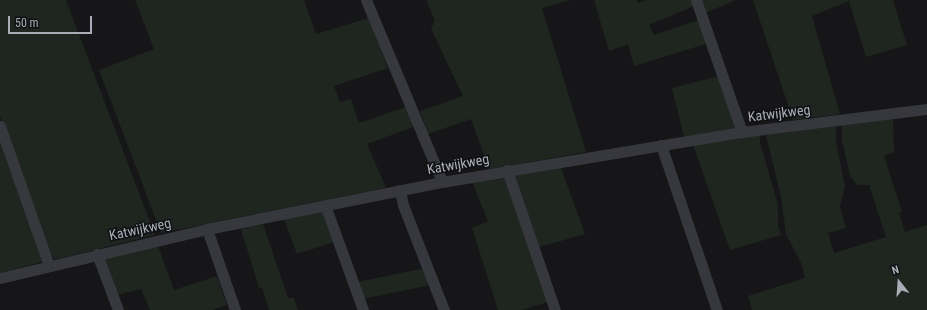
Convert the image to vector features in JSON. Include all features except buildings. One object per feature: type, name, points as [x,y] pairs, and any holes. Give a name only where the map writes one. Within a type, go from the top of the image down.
[{"type":"street","points":[[366,0],[442,182]]},
{"type":"street","points":[[696,0],[742,132]]},
{"type":"street","name":"Katwijkweg","points":[[0,278],[96,254],[207,229],[442,182],[742,132],[927,109]]},
{"type":"street","points":[[0,126],[49,266]]},
{"type":"street","points":[[661,146],[717,310]]},
{"type":"street","points":[[508,170],[555,310]]},
{"type":"street","points":[[400,190],[403,205],[444,310]]},
{"type":"street","points":[[325,205],[363,310]]},
{"type":"street","points":[[207,229],[235,310]]},
{"type":"street","points":[[96,254],[118,310]]},
{"type":"shaded area","points":[[0,0],[66,0],[155,235],[61,258],[55,259],[50,254],[0,116]]},
{"type":"shaded area","points":[[135,0],[304,0],[316,34],[369,18],[388,68],[334,86],[340,102],[351,99],[359,123],[409,106],[416,126],[367,144],[386,188],[161,233],[99,70],[154,49]]},
{"type":"shaded area","points":[[426,0],[571,0],[542,8],[586,152],[489,169],[471,119],[428,134],[420,111],[463,96],[431,29],[435,21]]},
{"type":"shaded area","points":[[594,0],[637,0],[638,3],[647,0],[692,0],[694,6],[649,25],[654,35],[701,19],[709,43],[634,66],[628,44],[609,51]]},
{"type":"shaded area","points":[[700,0],[736,0],[705,13]]},
{"type":"shaded area","points":[[753,0],[893,0],[907,45],[866,57],[849,1],[812,16],[840,114],[793,120]]},
{"type":"shaded area","points":[[719,76],[736,128],[684,137],[672,88]]},
{"type":"shaded area","points":[[893,118],[894,152],[884,156],[902,212],[899,213],[905,232],[927,225],[927,310],[752,310],[748,296],[805,278],[801,263],[786,234],[781,197],[766,135],[836,126],[836,142],[845,186],[840,207],[846,228],[828,233],[834,253],[886,237],[869,185],[857,185],[850,176],[842,140],[842,125]]},
{"type":"shaded area","points":[[0,134],[42,262],[0,273]]},
{"type":"shaded area","points":[[760,135],[760,142],[778,205],[778,225],[781,235],[730,250],[693,145]]},
{"type":"shaded area","points":[[561,168],[585,234],[536,248],[514,175]]},
{"type":"shaded area","points":[[500,176],[506,179],[548,302],[522,310],[498,310],[472,228],[488,221],[472,182]]},
{"type":"shaded area","points":[[322,211],[334,242],[297,254],[284,219]]},
{"type":"shaded area","points":[[263,224],[288,298],[294,298],[298,310],[269,310],[262,287],[259,288],[241,229]]},
{"type":"shaded area","points":[[158,246],[174,290],[217,276],[227,305],[212,310],[150,310],[141,289],[117,295],[101,260]]},
{"type":"shaded area","points":[[425,268],[431,285],[362,299],[357,282]]}]
